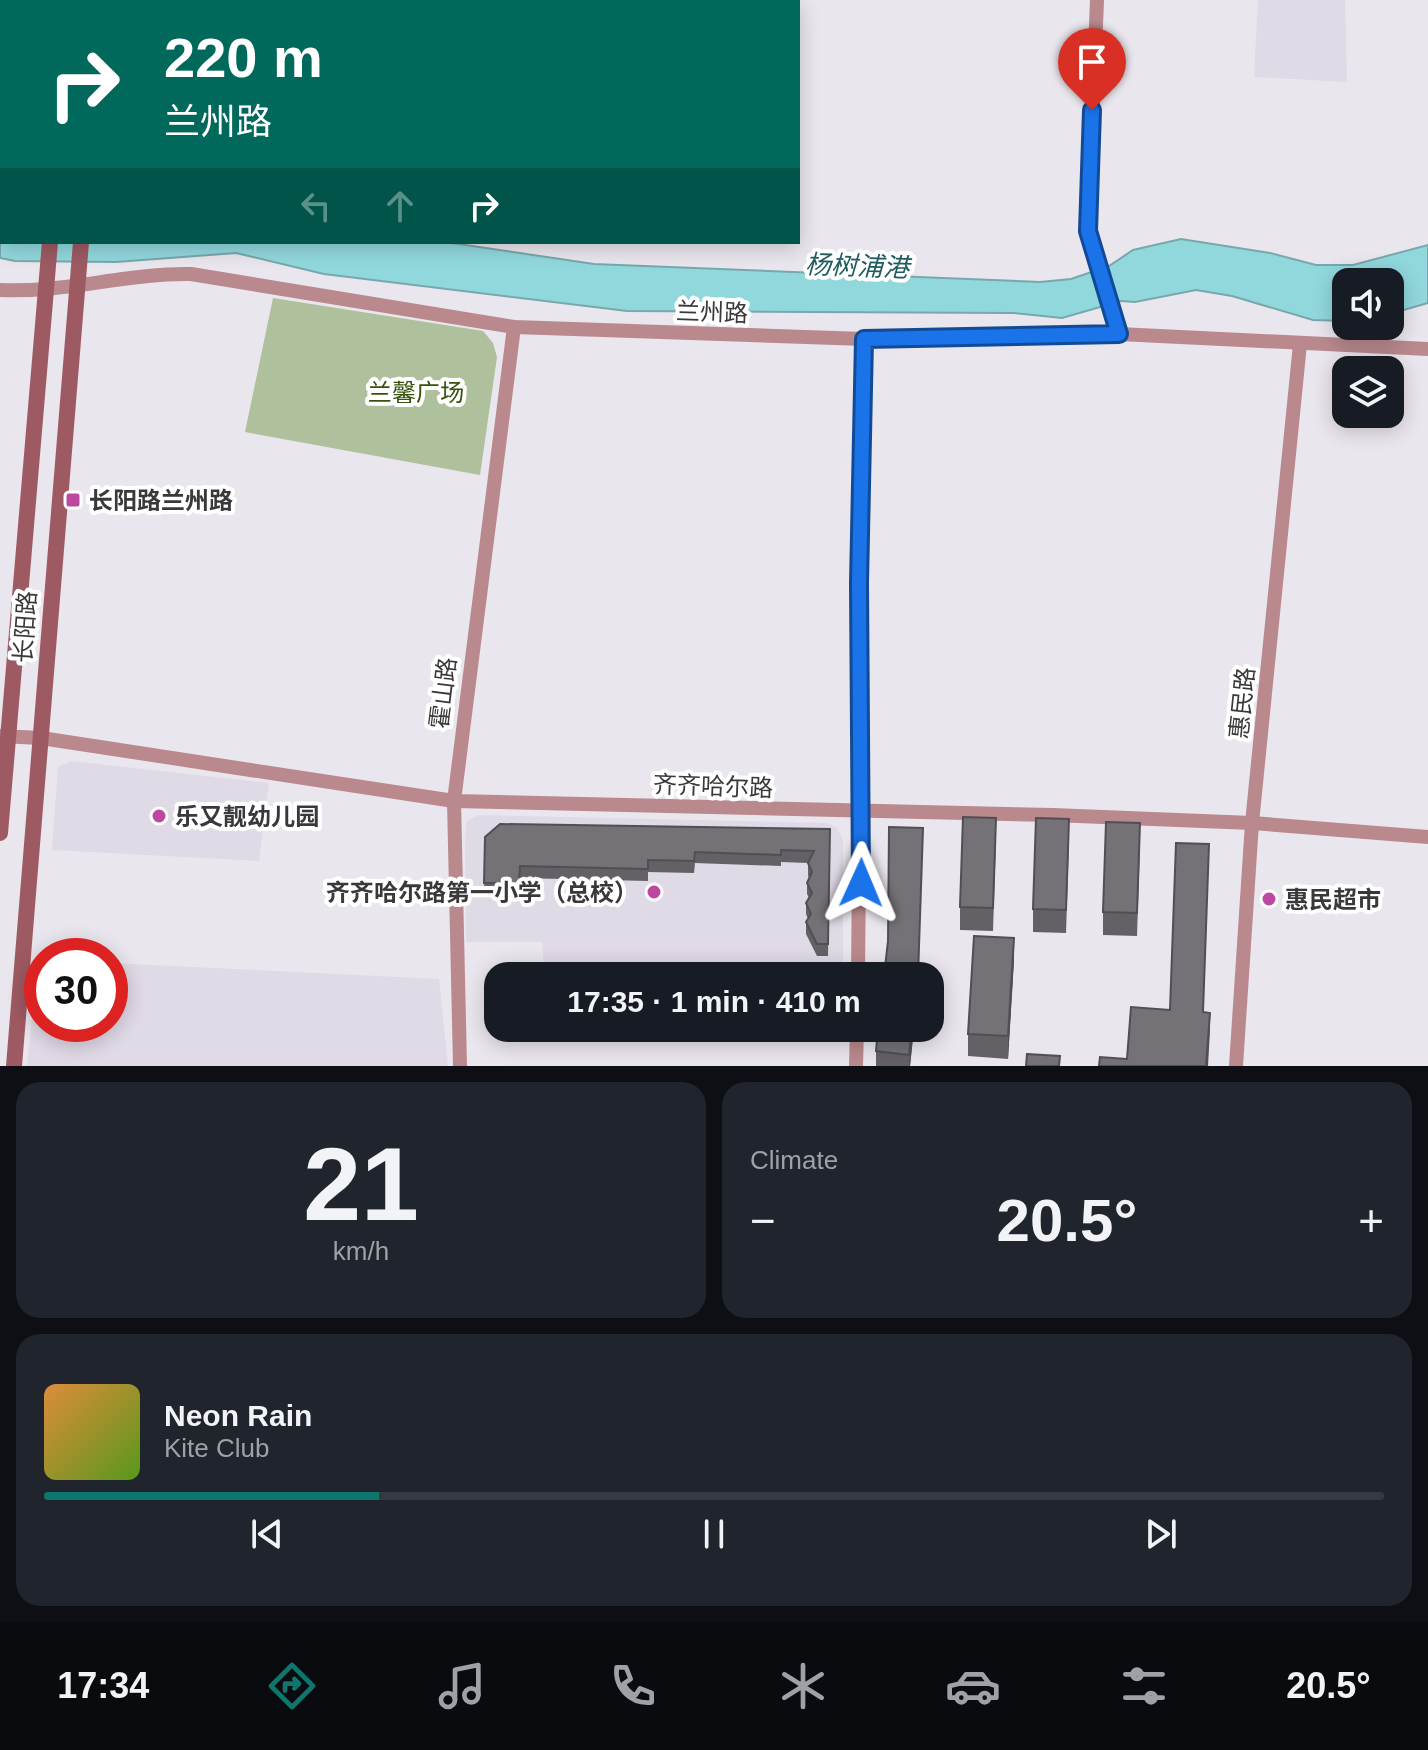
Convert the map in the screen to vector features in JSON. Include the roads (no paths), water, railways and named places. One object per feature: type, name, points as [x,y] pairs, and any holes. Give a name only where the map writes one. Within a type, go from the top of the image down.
[{"type":"main road","name":"长阳路","points":[[0,833],[4,736],[50,244]]},
{"type":"main road","name":"长阳路","points":[[14,1066],[81,244]]},
{"type":"street","points":[[1097,0],[1087,216],[1097,265],[1119,334]]},
{"type":"street","name":"兰州路","points":[[0,290],[77,287],[144,276],[191,274],[514,327],[864,339],[1119,334],[1428,349]]},
{"type":"street","name":"霍山路","points":[[460,1066],[454,801],[514,327]]},
{"type":"street","points":[[858,962],[862,812],[859,583],[864,339]]},
{"type":"street","name":"惠民路","points":[[1236,1066],[1252,823],[1300,344]]},
{"type":"street","name":"齐齐哈尔路","points":[[4,736],[41,738],[454,801],[1252,823],[1428,837]]},
{"type":"street","points":[[856,1066],[857,1042]]},
{"type":"water","name":"杨树浦港","points":[[1181,239],[1270,253],[1316,265],[1353,265],[1428,245],[1428,303],[1404,310],[1404,268],[1332,268],[1332,321],[1313,320],[1232,296],[1196,290],[1135,302],[1121,301],[1062,318],[1014,313],[627,311],[324,274],[236,253],[116,262],[15,261],[0,258],[0,244],[459,244],[594,264],[1040,282],[1071,279],[1109,266],[1133,250]]},
{"type":"place","name":"长阳路兰州路","points":[[73,500]]},
{"type":"place","name":"乐又靓幼儿园","points":[[159,816]]},
{"type":"place","name":"齐齐哈尔路第一小学（总校）","points":[[654,892]]},
{"type":"place","name":"惠民超市","points":[[1269,899]]},
{"type":"park label","name":"兰馨广场","points":[[416,392]]}]
